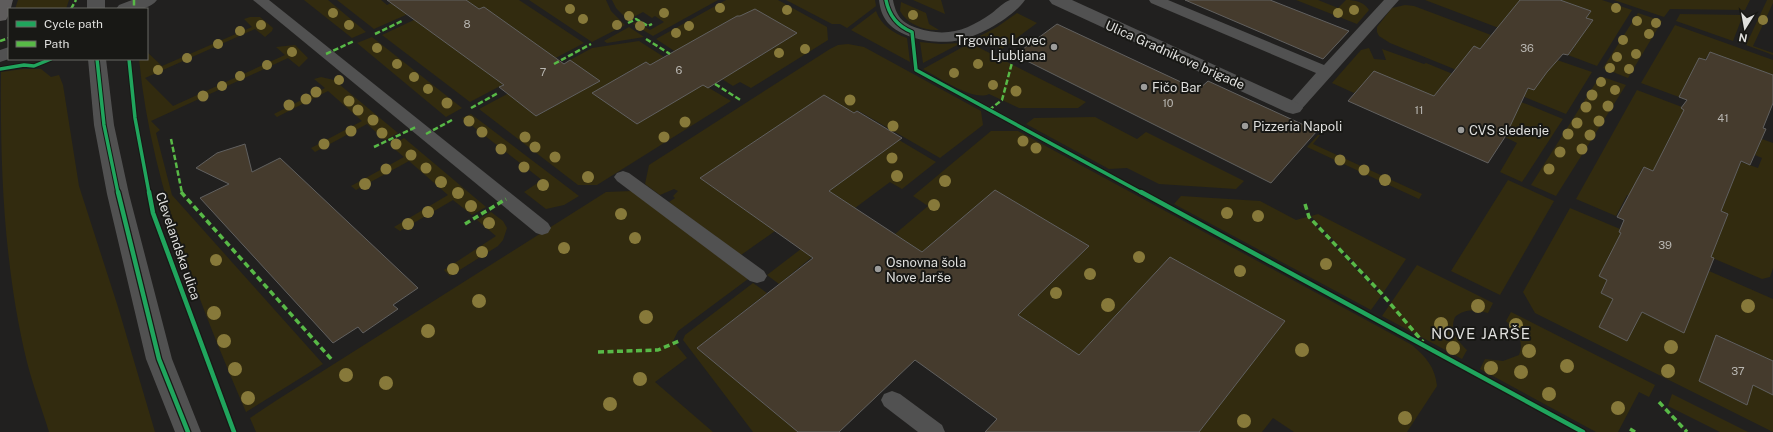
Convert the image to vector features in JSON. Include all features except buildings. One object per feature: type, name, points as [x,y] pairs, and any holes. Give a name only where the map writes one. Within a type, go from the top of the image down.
[{"type":"highway","points":[[0,16],[4,0]]},
{"type":"street","points":[[128,8],[148,0]]},
{"type":"street","name":"Ulica Gradnikove brigade","points":[[1058,0],[1293,108]]},
{"type":"street","points":[[97,60],[104,125],[118,194],[159,359],[188,432]]},
{"type":"lane","points":[[260,0],[542,228]]},
{"type":"lane","points":[[886,0],[888,11],[893,21],[912,32],[931,36],[965,35],[999,15],[1018,0]]},
{"type":"lane","points":[[1156,0],[1327,72]]},
{"type":"lane","points":[[1293,108],[1392,0]]},
{"type":"lane","points":[[623,177],[757,276]]},
{"type":"lane","points":[[892,400],[934,432]]},
{"type":"shaded area","points":[[18,0],[69,0],[66,8],[15,8]]},
{"type":"shaded area","points":[[304,0],[328,0],[366,32],[352,38]]},
{"type":"shaded area","points":[[337,0],[381,0],[387,5],[393,2],[408,14],[374,29]]},
{"type":"shaded area","points":[[466,0],[519,0],[584,43],[550,61],[484,7],[479,9]]},
{"type":"shaded area","points":[[529,0],[606,0],[611,11],[625,25],[592,42]]},
{"type":"shaded area","points":[[612,0],[718,0],[653,36],[633,24],[636,22],[650,30],[664,22],[655,16],[652,18],[643,12],[628,20],[616,8]]},
{"type":"shaded area","points":[[726,0],[778,0],[827,27],[828,40],[751,88],[740,82],[733,86],[722,79],[741,62],[746,65],[797,33],[737,16],[701,37],[679,54],[656,39]]},
{"type":"shaded area","points":[[786,0],[875,0],[876,6],[847,28],[840,24],[832,24]]},
{"type":"shaded area","points":[[913,0],[941,0],[945,14]]},
{"type":"shaded area","points":[[1296,0],[1318,0],[1338,8],[1346,0],[1353,0],[1362,3],[1369,10],[1357,24]]},
{"type":"shaded area","points":[[1425,0],[1528,0],[1504,30]]},
{"type":"shaded area","points":[[1560,0],[1602,0],[1632,10],[1597,66],[1568,55],[1574,48],[1568,45],[1592,20],[1586,18],[1591,11]]},
{"type":"shaded area","points":[[1614,0],[1750,0],[1745,10],[1670,9],[1664,17]]},
{"type":"shaded area","points":[[1767,0],[1773,0],[1773,3],[1753,46],[1773,53],[1773,55],[1746,45]]},
{"type":"shaded area","points":[[901,2],[926,13],[929,24],[939,30],[922,28],[911,23],[900,11]]},
{"type":"shaded area","points":[[1405,5],[1414,6],[1491,35],[1480,49],[1474,46],[1469,75],[1390,43],[1379,36],[1377,27],[1392,8]]},
{"type":"shaded area","points":[[876,11],[878,16],[888,28],[907,38],[910,62],[851,30]]},
{"type":"shaded area","points":[[1017,13],[1037,23],[1002,49],[978,37],[997,27]]},
{"type":"shaded area","points":[[1638,13],[1662,21],[1628,78],[1603,68]]},
{"type":"shaded area","points":[[1680,14],[1743,15],[1733,41],[1676,21]]},
{"type":"shaded area","points":[[250,17],[260,17],[273,28],[272,31],[265,37],[255,29],[145,78],[173,106],[285,55],[276,47],[295,45],[308,58],[299,67],[288,58],[151,121],[160,130],[156,133],[172,195],[323,364],[246,412],[194,284],[165,195],[145,105],[139,60],[148,60],[148,53],[162,66],[252,27],[244,19]]},
{"type":"shaded area","points":[[416,19],[504,84],[470,102],[382,35]]},
{"type":"shaded area","points":[[1675,25],[1773,60],[1773,75],[1710,52],[1679,97],[1641,83]]},
{"type":"shaded area","points":[[629,27],[644,37],[607,43],[604,41]]},
{"type":"shaded area","points":[[372,37],[462,108],[446,117],[357,43]]},
{"type":"shaded area","points":[[639,41],[664,57],[650,65],[646,62],[619,77],[596,95],[637,124],[677,100],[699,82],[731,101],[597,185],[578,185],[479,109],[513,91],[527,109],[537,116],[594,84],[570,60],[592,48]]},
{"type":"shaded area","points":[[920,42],[941,44],[961,43],[923,63]]},
{"type":"shaded area","points":[[970,43],[1086,102],[1078,108],[1019,108],[989,94],[982,96],[965,92],[923,69]]},
{"type":"shaded area","points":[[848,44],[864,47],[981,111],[983,125],[940,158],[857,110],[854,113],[824,96],[700,178],[775,231],[741,255],[669,202],[675,198],[673,196],[678,191],[674,189],[660,195],[645,184],[649,165],[830,49],[838,45]]},
{"type":"shaded area","points":[[1369,48],[1374,59],[1386,60],[1382,49],[1424,64],[1426,63],[1563,119],[1522,182],[1500,172],[1517,143],[1505,137],[1509,128],[1375,72],[1354,93],[1332,83],[1361,50]]},
{"type":"shaded area","points":[[1557,60],[1592,72],[1566,114],[1522,96]]},
{"type":"shaded area","points":[[23,69],[41,69],[51,77],[59,75],[63,85],[79,186],[118,307],[155,432],[49,432],[29,371],[19,326],[8,254],[5,218],[1,145],[1,72]]},
{"type":"shaded area","points":[[1600,76],[1626,85],[1556,196],[1531,185]]},
{"type":"shaded area","points":[[321,77],[334,80],[398,133],[385,140],[367,124],[315,152],[311,148],[362,121],[328,91],[277,117],[274,114],[325,88],[314,79]]},
{"type":"shaded area","points":[[1637,90],[1682,107],[1681,108],[1690,112],[1683,127],[1676,125],[1667,143],[1660,174],[1643,167],[1638,177],[1644,180],[1635,199],[1627,195],[1616,216],[1576,199]]},
{"type":"shaded area","points":[[471,114],[579,196],[564,205],[546,209],[524,192],[542,180],[462,118]]},
{"type":"shaded area","points":[[1095,117],[1137,139],[1146,132],[1244,181],[1236,189],[1159,184],[1127,168],[1109,169],[1026,124],[1034,118]]},
{"type":"shaded area","points":[[991,131],[1018,131],[1412,345],[1429,363],[1434,373],[1437,386],[1407,432],[1294,432],[1273,418],[1262,432],[1199,432],[1284,321],[1170,257],[1079,355],[1018,315],[1089,246],[995,190],[922,252],[895,234],[928,206],[913,196]]},
{"type":"shaded area","points":[[1318,135],[1320,135],[1313,144],[1422,194],[1419,199],[1307,147]]},
{"type":"shaded area","points":[[404,138],[486,207],[472,215],[453,200],[400,231],[394,227],[448,195],[409,161],[356,190],[351,186],[404,157],[391,146]]},
{"type":"shaded area","points":[[1762,139],[1773,143],[1773,268],[1770,277],[1762,279],[1703,254],[1719,236],[1728,214],[1721,211],[1741,162],[1758,168],[1762,158],[1755,155]]},
{"type":"shaded area","points":[[899,140],[936,162],[902,189],[890,182],[855,208],[829,191]]},
{"type":"shaded area","points":[[1508,180],[1554,201],[1500,295],[1451,271]]},
{"type":"shaded area","points":[[632,191],[748,279],[678,331],[673,341],[687,358],[655,382],[713,432],[256,432],[250,418],[277,400],[606,192]]},
{"type":"shaded area","points":[[1181,196],[1260,201],[1296,220],[1307,217],[1381,296],[1371,310],[1174,204]]},
{"type":"shaded area","points":[[1570,208],[1620,229],[1619,232],[1628,236],[1605,264],[1599,276],[1607,280],[1601,293],[1684,332],[1709,271],[1773,299],[1773,361],[1717,335],[1703,383],[1746,405],[1753,385],[1773,395],[1773,432],[1535,313],[1523,292]]},
{"type":"shaded area","points":[[491,212],[503,221],[507,228],[503,240],[498,246],[450,276],[444,270],[496,236],[477,220]]},
{"type":"shaded area","points":[[1318,214],[1406,259],[1383,293],[1311,216]]},
{"type":"shaded area","points":[[801,249],[812,257],[779,284],[767,275]]},
{"type":"shaded area","points":[[1417,265],[1493,303],[1488,313],[1467,311],[1455,317],[1453,327],[1455,335],[1467,350],[1462,359],[1382,316]]},
{"type":"shaded area","points":[[753,283],[767,293],[697,348],[798,432],[753,432],[683,340],[685,335]]},
{"type":"shaded area","points":[[1511,312],[1655,385],[1649,397],[1639,392],[1618,432],[1596,432],[1480,369],[1485,359],[1503,361],[1519,355],[1521,350],[1520,340],[1516,332],[1506,321]]},
{"type":"shaded area","points":[[1672,394],[1748,432],[1720,432],[1668,406]]},
{"type":"marked path","points":[[72,8],[76,0]]},
{"type":"marked path","points":[[134,0],[134,8]]},
{"type":"marked path","points":[[628,23],[636,19],[648,26],[652,24]]},
{"type":"marked path","points":[[375,34],[402,21]]},
{"type":"marked path","points":[[0,41],[8,38]]},
{"type":"marked path","points":[[646,39],[670,54]]},
{"type":"marked path","points":[[326,54],[354,41]]},
{"type":"marked path","points":[[554,64],[591,44]]},
{"type":"marked path","points":[[989,110],[1002,100],[1013,59]]},
{"type":"marked path","points":[[715,84],[742,101]]},
{"type":"marked path","points":[[471,108],[498,93]]},
{"type":"marked path","points":[[426,134],[452,120]]},
{"type":"marked path","points":[[374,147],[416,127]]},
{"type":"marked path","points":[[171,139],[180,191],[333,361]]},
{"type":"marked path","points":[[465,224],[506,199]]},
{"type":"marked path","points":[[1305,204],[1309,217],[1382,294],[1423,342]]},
{"type":"marked path","points":[[598,352],[658,350],[679,341]]},
{"type":"marked path","points":[[1659,402],[1687,432]]},
{"type":"marked path","points":[[1630,429],[1635,432]]},
{"type":"cycle path","points":[[886,0],[887,6],[894,20],[901,27],[912,32],[916,70],[1583,432]]},
{"type":"cycle path","points":[[0,69],[24,65],[34,66],[49,60]]},
{"type":"cycle path","points":[[97,60],[104,125],[118,194],[159,359],[188,432]]},
{"type":"cycle path","name":"Clevelandska ulica","points":[[129,60],[135,118],[153,213],[234,432]]},
{"type":"place","name":"Trgovina Lovec Ljubljana","points":[[1054,47]]},
{"type":"place","name":"Fičo Bar","points":[[1144,87]]},
{"type":"place","name":"Pizzeria Napoli","points":[[1245,126]]},
{"type":"place","name":"CVS sledenje","points":[[1461,130]]},
{"type":"place","name":"Osnovna šola Nove Jarše","points":[[878,269]]},
{"type":"district","name":"NOVE JARŠE","points":[[1481,333]]}]
